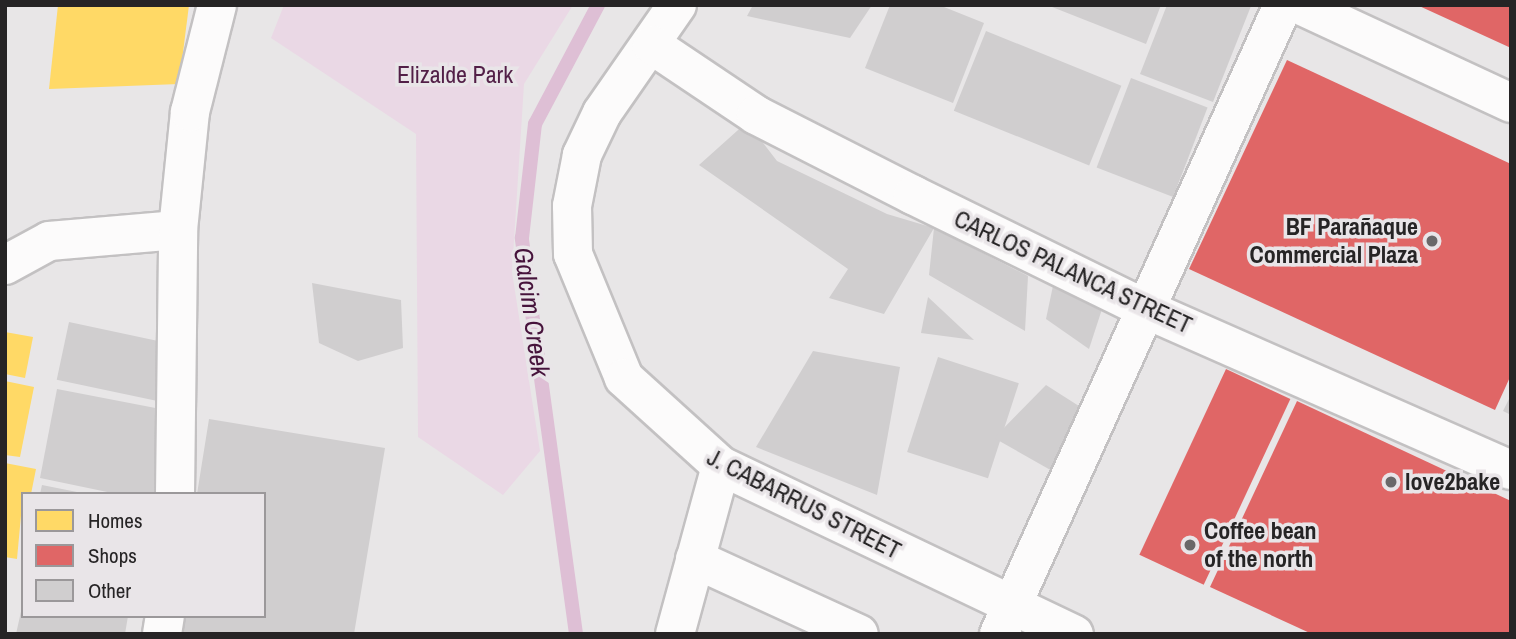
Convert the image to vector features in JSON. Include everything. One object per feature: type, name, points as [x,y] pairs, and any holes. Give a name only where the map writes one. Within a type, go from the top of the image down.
[{"type":"street","points":[[175,492],[178,230],[190,112],[217,5]]},
{"type":"street","name":"J. CABARRUS STREET","points":[[677,5],[652,45],[602,113],[582,155],[572,206],[573,254],[624,378],[721,466],[1006,619],[1074,634]]},
{"type":"street","points":[[1006,619],[1150,310],[1283,5]]},
{"type":"street","points":[[1300,5],[1511,103]]},
{"type":"street","name":"CARLOS PALANCA STREET","points":[[652,45],[756,115],[1150,310],[1511,470]]},
{"type":"street","points":[[5,265],[49,242],[178,230]]},
{"type":"street","points":[[675,634],[721,466]]},
{"type":"street","points":[[695,559],[859,634]]},
{"type":"green space","name":"Elizalde Park","points":[[284,5],[573,5],[524,84],[512,272],[540,451],[503,495],[418,437],[416,134],[271,38]]},
{"type":"building: Homes","points":[[58,5],[189,5],[179,84],[49,89]]},
{"type":"building: Homes","points":[[5,332],[33,337],[25,378],[5,374]]},
{"type":"building: Homes","points":[[5,381],[34,387],[20,457],[5,455]]},
{"type":"building: Homes","points":[[5,463],[36,469],[31,492],[21,492],[17,559],[5,557]]},
{"type":"building: Shops","points":[[1417,5],[1511,5],[1511,48]]},
{"type":"building: Shops","points":[[1287,60],[1511,164],[1511,375],[1495,410],[1189,269]]},
{"type":"building: Shops","points":[[1226,369],[1290,399],[1204,585],[1139,555]]},
{"type":"building: Shops","points":[[1297,401],[1511,501],[1511,634],[1312,634],[1210,587]]},
{"type":"building: Other","points":[[753,5],[872,5],[850,38],[747,16]]},
{"type":"building: Other","points":[[890,5],[939,5],[984,23],[953,103],[865,68]]},
{"type":"building: Other","points":[[1047,5],[1161,5],[1146,44]]},
{"type":"building: Other","points":[[1167,5],[1251,6],[1213,102],[1140,74]]},
{"type":"building: Other","points":[[986,31],[1121,86],[1089,165],[954,111]]},
{"type":"building: Other","points":[[1131,78],[1208,107],[1173,197],[1097,168]]},
{"type":"building: Other","points":[[747,122],[777,161],[887,214],[934,228],[884,314],[829,298],[848,269],[699,165]]},
{"type":"building: Other","points":[[934,228],[1028,276],[1025,331],[929,275]]},
{"type":"building: Other","points":[[1054,281],[1104,303],[1089,349],[1046,319]]},
{"type":"building: Other","points":[[312,283],[401,300],[403,348],[358,361],[319,343]]},
{"type":"building: Other","points":[[928,297],[974,340],[921,333]]},
{"type":"building: Other","points":[[69,322],[176,345],[163,402],[57,380]]},
{"type":"building: Other","points":[[813,351],[900,367],[877,495],[756,447]]},
{"type":"building: Other","points":[[938,357],[1019,383],[988,478],[907,452]]},
{"type":"building: Other","points":[[1046,385],[1082,408],[1054,472],[994,438]]},
{"type":"building: Other","points":[[57,389],[171,411],[155,492],[107,492],[40,478]]},
{"type":"building: Other","points":[[1511,395],[1511,415],[1503,411]]},
{"type":"building: Other","points":[[209,419],[385,448],[354,634],[174,634],[177,618],[266,618],[266,492],[197,492]]},
{"type":"building: Other","points":[[42,485],[77,492],[40,492]]},
{"type":"building: Other","points":[[21,612],[21,618],[128,618],[125,634],[16,634]]},
{"type":"waterway","name":"Galcim Creek","points":[[576,634],[522,238],[535,124],[598,5]]},
{"type":"place","name":"BF Parañaque Commercial Plaza","points":[[1432,241]]},
{"type":"place","name":"love2bake","points":[[1391,482]]},
{"type":"place","name":"Coffee bean of the north","points":[[1190,545]]}]
